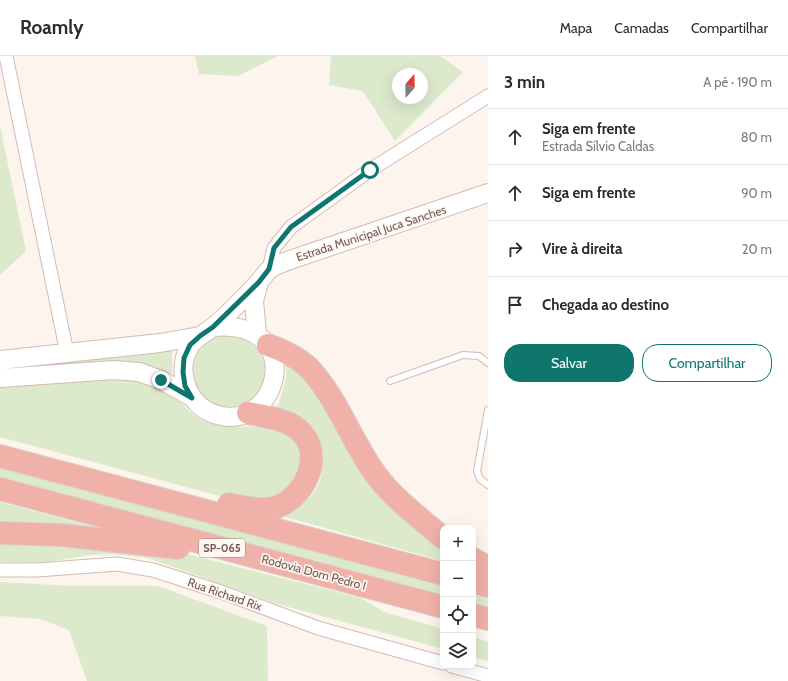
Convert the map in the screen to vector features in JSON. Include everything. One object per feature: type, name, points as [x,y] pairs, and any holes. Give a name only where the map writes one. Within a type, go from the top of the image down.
[{"type":"highway","points":[[263,340],[285,351],[307,367],[332,401],[376,475],[392,494],[440,535]]},
{"type":"highway","points":[[0,456],[237,506],[256,509],[276,508],[290,501],[300,492],[308,479],[312,466],[311,450],[305,436],[292,425],[274,418],[248,413]]},
{"type":"highway","name":"SP-065","points":[[0,456],[440,573]]},
{"type":"highway","name":"Rodovia Dom Pedro I","points":[[0,489],[440,606]]},
{"type":"highway","points":[[0,533],[61,535],[126,541],[306,570]]},
{"type":"highway","points":[[476,561],[488,567]]},
{"type":"highway","points":[[476,583],[488,586]]},
{"type":"highway","points":[[476,616],[488,619]]},
{"type":"main road","name":"Estrada Municipal Juca Sanches","points":[[264,276],[290,260],[488,193]]},
{"type":"main road","points":[[192,398],[185,386],[183,372],[184,358],[190,345],[264,276]]},
{"type":"main road","points":[[0,378],[114,370],[139,372],[161,380],[192,398],[203,408],[214,414],[231,416],[248,413],[262,402],[271,390],[276,375],[274,360],[263,340],[254,301],[264,276]]},
{"type":"main road","points":[[0,360],[160,343],[229,325],[244,328],[263,340]]},
{"type":"street","points":[[6,56],[67,353]]},
{"type":"street","points":[[264,276],[274,248],[291,227],[370,170],[488,96]]},
{"type":"street","name":"Rua Richard Rix","points":[[0,570],[37,570],[117,564],[153,570],[224,593],[318,628],[440,662]]},
{"type":"street","points":[[463,669],[488,676]]},
{"type":"lane","points":[[390,381],[463,355],[479,356],[488,363]]},
{"type":"lane","points":[[488,410],[477,471],[480,479],[488,485]]},
{"type":"green space","points":[[195,56],[278,56],[238,76],[199,74]]},
{"type":"green space","points":[[331,56],[440,56],[463,72],[395,141],[363,91],[329,85]]},
{"type":"green space","points":[[0,126],[26,251],[0,275]]},
{"type":"green space","points":[[222,335],[236,335],[243,337],[255,345],[263,357],[265,371],[263,385],[255,397],[243,405],[236,407],[222,407],[215,405],[203,397],[195,385],[193,378],[193,364],[195,357],[203,345],[215,337]]},
{"type":"green space","points":[[172,348],[172,374],[146,365],[118,361],[0,373],[0,366]]},
{"type":"green space","points":[[286,365],[296,367],[440,541],[440,560],[282,516],[299,507],[312,495],[320,481],[323,461],[318,440],[277,409],[286,379]]},
{"type":"green space","points":[[113,379],[129,380],[162,389],[176,398],[194,415],[207,422],[217,425],[261,427],[282,432],[296,441],[300,449],[304,471],[276,499],[240,500],[220,496],[0,437],[0,385]]},
{"type":"green space","points":[[0,465],[440,579],[440,597],[0,480]]},
{"type":"green space","points":[[0,502],[113,532],[0,528]]},
{"type":"green space","points":[[0,538],[183,553],[361,598],[384,612],[440,628],[440,648],[274,603],[148,558],[114,554],[90,555],[42,563],[0,562]]},
{"type":"green space","points":[[0,582],[73,586],[158,586],[267,626],[268,681],[87,681],[69,630],[40,619],[0,616]]},
{"type":"green space","points":[[476,590],[488,593],[488,610],[476,607]]},
{"type":"green space","points":[[476,638],[488,642],[488,661],[476,658]]},
{"type":"route","points":[[161,380],[192,398],[185,386],[183,372],[184,358],[190,345],[213,327],[259,282],[269,269],[274,248],[291,227],[370,170]]}]
